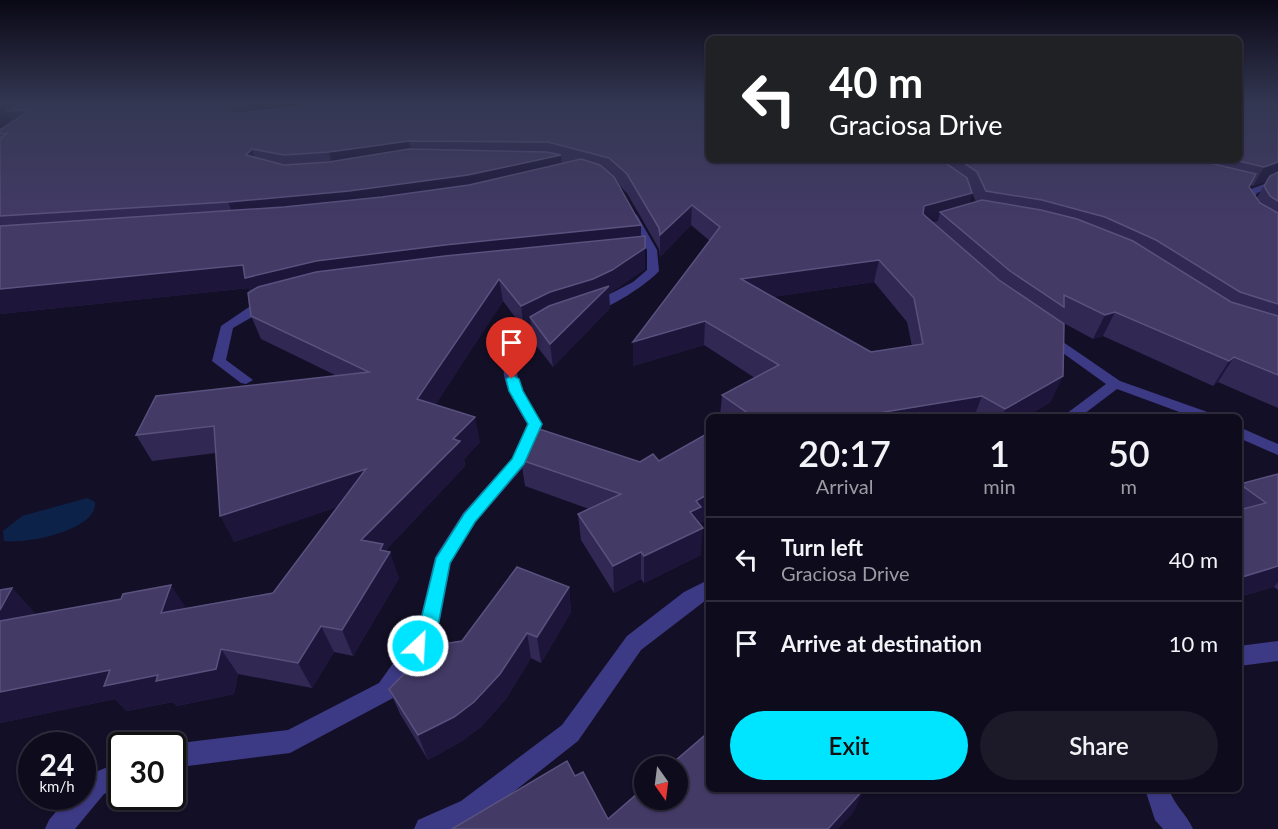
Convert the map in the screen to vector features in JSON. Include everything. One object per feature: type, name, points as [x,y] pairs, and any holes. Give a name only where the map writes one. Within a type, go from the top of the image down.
[{"type":"street","points":[[1243,188],[1254,191],[1278,182]]},
{"type":"street","points":[[1254,191],[1245,206],[1253,220],[1278,236]]},
{"type":"street","points":[[580,312],[601,306],[652,271],[626,204]]},
{"type":"street","points":[[246,380],[219,361],[227,326],[262,304],[282,299]]},
{"type":"street","points":[[186,754],[290,741],[387,690],[428,631],[442,562],[469,518],[519,461],[535,424],[516,391],[508,368],[517,344],[539,326],[560,319]]},
{"type":"street","points":[[1042,331],[1115,384],[1200,414]]},
{"type":"street","points":[[1074,414],[1115,384]]},
{"type":"street","points":[[1242,433],[1278,450]]},
{"type":"street","points":[[427,829],[470,810],[570,733],[634,643],[691,598],[706,589]]},
{"type":"street","points":[[1242,656],[1278,651]]},
{"type":"street","points":[[58,829],[95,785],[108,779]]},
{"type":"street","points":[[1158,792],[1164,811],[1180,829]]},
{"type":"water","points":[[87,498],[95,502],[93,512],[85,521],[73,528],[43,538],[4,541],[3,531],[22,516]]},
{"type":"building","points":[[0,143],[397,143],[329,152],[284,155],[252,149],[246,155],[284,165],[329,162],[409,149],[547,152],[561,155],[468,175],[349,191],[228,202],[0,216]]},
{"type":"building","points":[[551,143],[706,143],[706,162],[944,162],[967,178],[972,193],[924,206],[923,214],[999,280],[1064,324],[1063,376],[1005,409],[982,396],[872,414],[742,414],[746,412],[722,395],[779,365],[705,321],[633,342],[720,227],[692,205],[660,235],[659,228],[627,174],[609,158]],"holes":[[[879,260],[914,298],[923,344],[871,352],[741,279]]]},
{"type":"building","points":[[1242,143],[1278,143],[1278,162],[1264,167],[1242,162]]},
{"type":"building","points":[[581,159],[600,165],[614,177],[641,225],[316,261],[245,278],[243,265],[0,289],[0,226],[284,207],[382,197],[469,185]]},
{"type":"building","points":[[962,162],[1206,162],[1256,174],[1249,187],[1260,203],[1278,213],[1278,304],[1240,292],[1156,240],[1105,217],[1042,200],[986,191],[977,172]]},
{"type":"building","points":[[1278,172],[1278,201],[1270,196],[1264,186],[1270,176]]},
{"type":"building","points":[[982,200],[1077,219],[1133,241],[1231,302],[1278,316],[1278,375],[1234,357],[1229,361],[1115,312],[1105,315],[1064,295],[1064,307],[1010,271],[940,212]]},
{"type":"building","points":[[645,236],[645,248],[612,270],[593,279],[550,292],[521,306],[499,279],[417,399],[475,417],[453,439],[460,441],[361,540],[383,544],[380,550],[390,552],[342,630],[321,626],[298,663],[221,649],[216,669],[156,681],[158,675],[104,686],[110,670],[0,692],[0,621],[121,599],[123,594],[171,585],[161,613],[273,593],[366,469],[220,516],[214,426],[136,435],[156,396],[369,372],[251,316],[248,293],[258,287],[316,272],[445,256]]},
{"type":"building","points":[[609,286],[550,344],[530,317],[549,306]]},
{"type":"building","points":[[533,427],[640,462],[653,454],[659,461],[706,434],[706,495],[696,501],[701,507],[690,512],[703,528],[644,556],[641,552],[613,566],[578,514],[621,494],[521,460]]},
{"type":"building","points":[[1278,474],[1278,566],[1242,577],[1242,509],[1266,503],[1242,483]]},
{"type":"building","points":[[517,567],[569,587],[537,637],[527,633],[500,674],[474,702],[454,717],[418,735],[389,689],[412,666],[420,663],[443,644],[462,641]]},
{"type":"building","points":[[12,588],[0,610],[0,590]]},
{"type":"building","points":[[706,734],[706,792],[861,792],[828,829],[452,829],[567,761],[575,776],[583,772],[608,819],[634,797],[634,810],[688,810],[688,756],[681,756]]},
{"type":"route","points":[[418,646],[428,631],[442,562],[469,518],[519,461],[535,424],[516,391],[512,379]]}]
